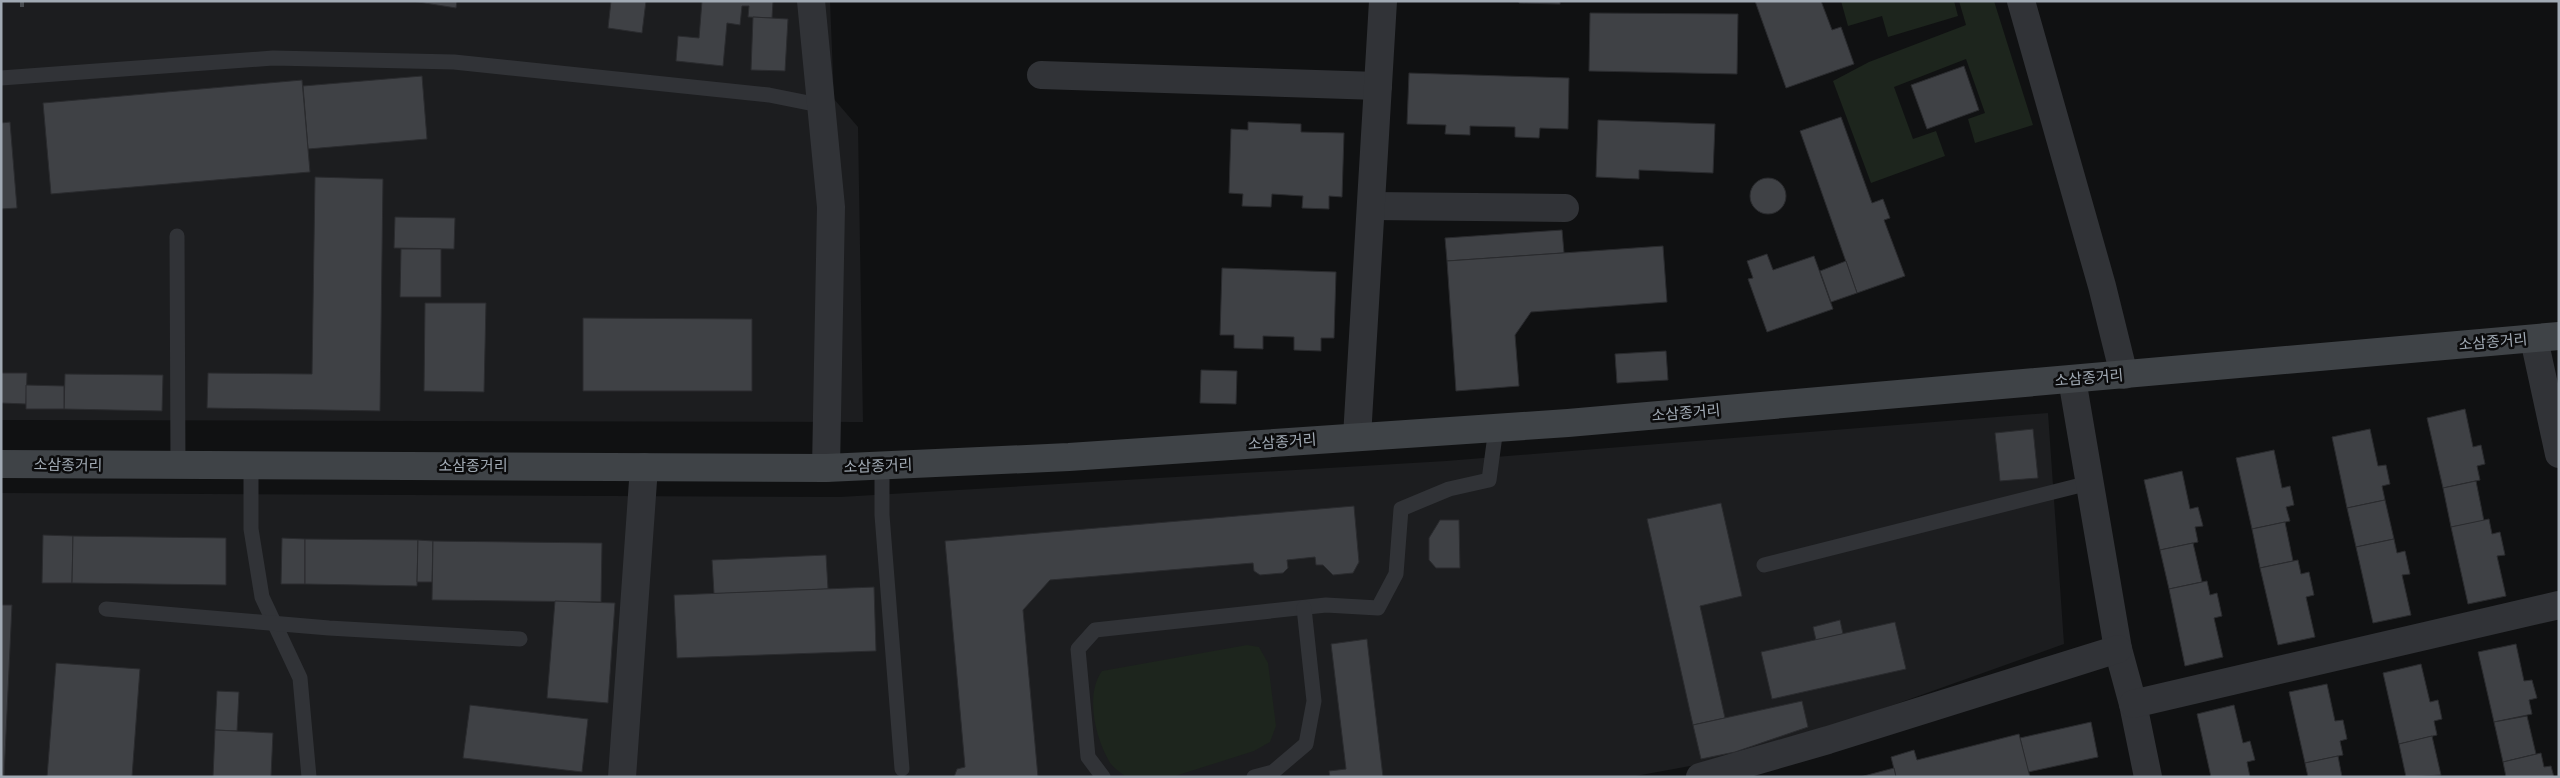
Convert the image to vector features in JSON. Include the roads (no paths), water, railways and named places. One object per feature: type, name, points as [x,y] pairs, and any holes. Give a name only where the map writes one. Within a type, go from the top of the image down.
[{"type":"street","points":[[811,1],[819,105],[826,150],[831,207],[826,468]]},
{"type":"street","points":[[1357,437],[1383,1]]},
{"type":"street","points":[[2021,1],[2102,286],[2124,375]]},
{"type":"street","points":[[1040,75],[1378,86]]},
{"type":"street","points":[[1371,206],[1565,208]]},
{"type":"street","points":[[2546,338],[2559,454]]},
{"type":"street","name":"소삼종거리","points":[[1,464],[826,468],[1069,457],[1496,428],[2546,338]]},
{"type":"street","points":[[2072,379],[2118,649],[2133,704],[2148,777]]},
{"type":"street","points":[[622,777],[644,467]]},
{"type":"street","points":[[2133,704],[2559,605]]},
{"type":"street","points":[[1700,777],[1828,740],[2118,649]]},
{"type":"lane","points":[[1,78],[273,58],[454,62],[769,95],[819,105]]},
{"type":"lane","points":[[176,236],[178,466]]},
{"type":"lane","points":[[1103,777],[1088,757],[1078,649],[1095,630],[1326,605],[1378,608],[1396,574],[1401,508],[1449,489],[1489,480],[1496,428]]},
{"type":"lane","points":[[251,466],[251,529],[262,597],[300,678],[309,777]]},
{"type":"lane","points":[[882,466],[882,515],[902,769]]},
{"type":"lane","points":[[1764,565],[2089,483]]},
{"type":"lane","points":[[1254,777],[1273,772],[1306,744],[1314,701],[1304,608]]},
{"type":"lane","points":[[106,609],[329,628],[520,638]]},
{"type":"railway","points":[[22,1],[22,9]]}]
